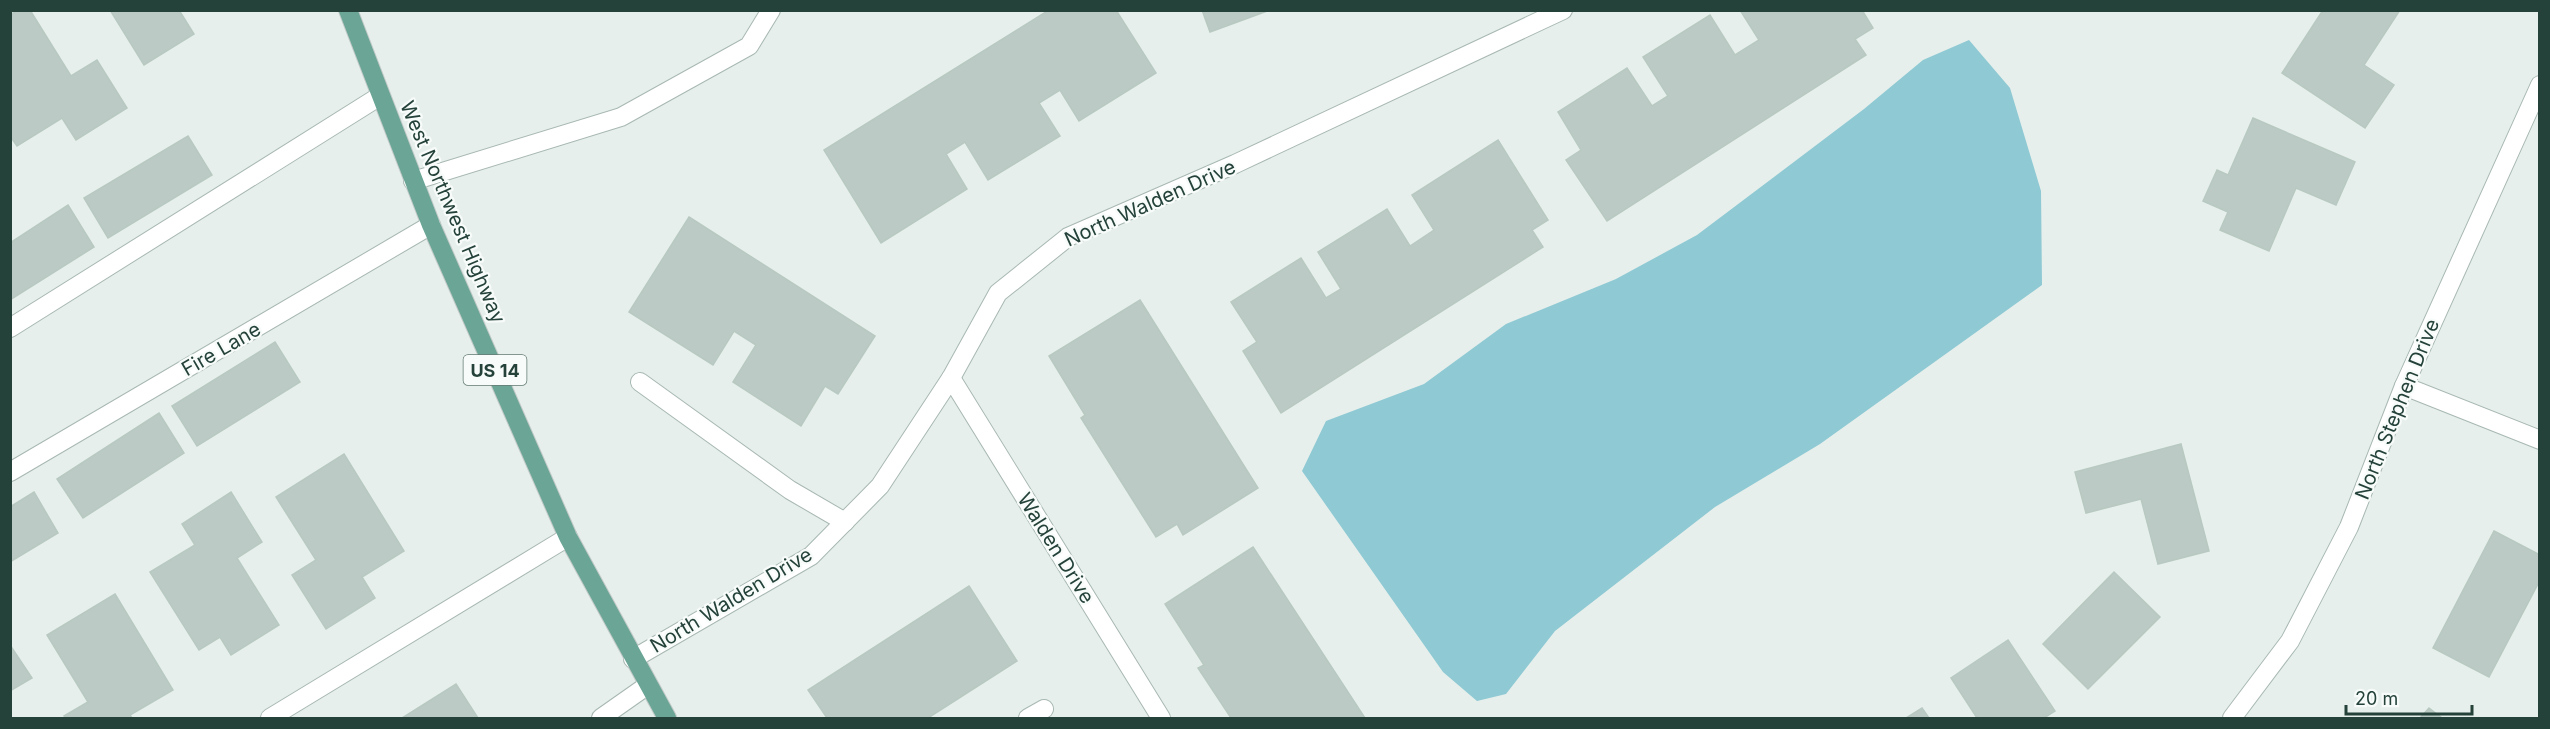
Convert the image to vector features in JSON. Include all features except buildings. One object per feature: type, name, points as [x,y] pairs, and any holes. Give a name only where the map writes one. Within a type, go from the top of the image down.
[{"type":"main road","name":"West Northwest Highway","points":[[348,10],[431,225],[568,537],[667,718]]},
{"type":"street","points":[[413,181],[621,117],[749,46],[771,10]]},
{"type":"street","name":"North Walden Drive","points":[[633,659],[811,556],[880,486],[951,378],[998,293],[1068,237],[1235,164],[1563,10]]},
{"type":"street","name":"North Stephen Drive","points":[[2232,718],[2295,631],[2349,527],[2404,386],[2540,85]]},
{"type":"street","points":[[10,328],[380,96]]},
{"type":"street","name":"Fire Lane","points":[[10,472],[431,225]]},
{"type":"street","name":"Walden Drive","points":[[951,378],[1161,718]]},
{"type":"street","points":[[640,382],[790,490],[845,522]]},
{"type":"street","points":[[2404,386],[2540,440]]},
{"type":"street","points":[[270,718],[568,537]]},
{"type":"street","points":[[601,718],[648,685]]},
{"type":"water","points":[[1969,40],[2010,88],[2041,191],[2042,285],[1820,444],[1715,507],[1555,631],[1506,694],[1477,701],[1443,672],[1302,471],[1326,421],[1424,384],[1506,324],[1616,279],[1697,235],[1864,109],[1923,60]]}]
